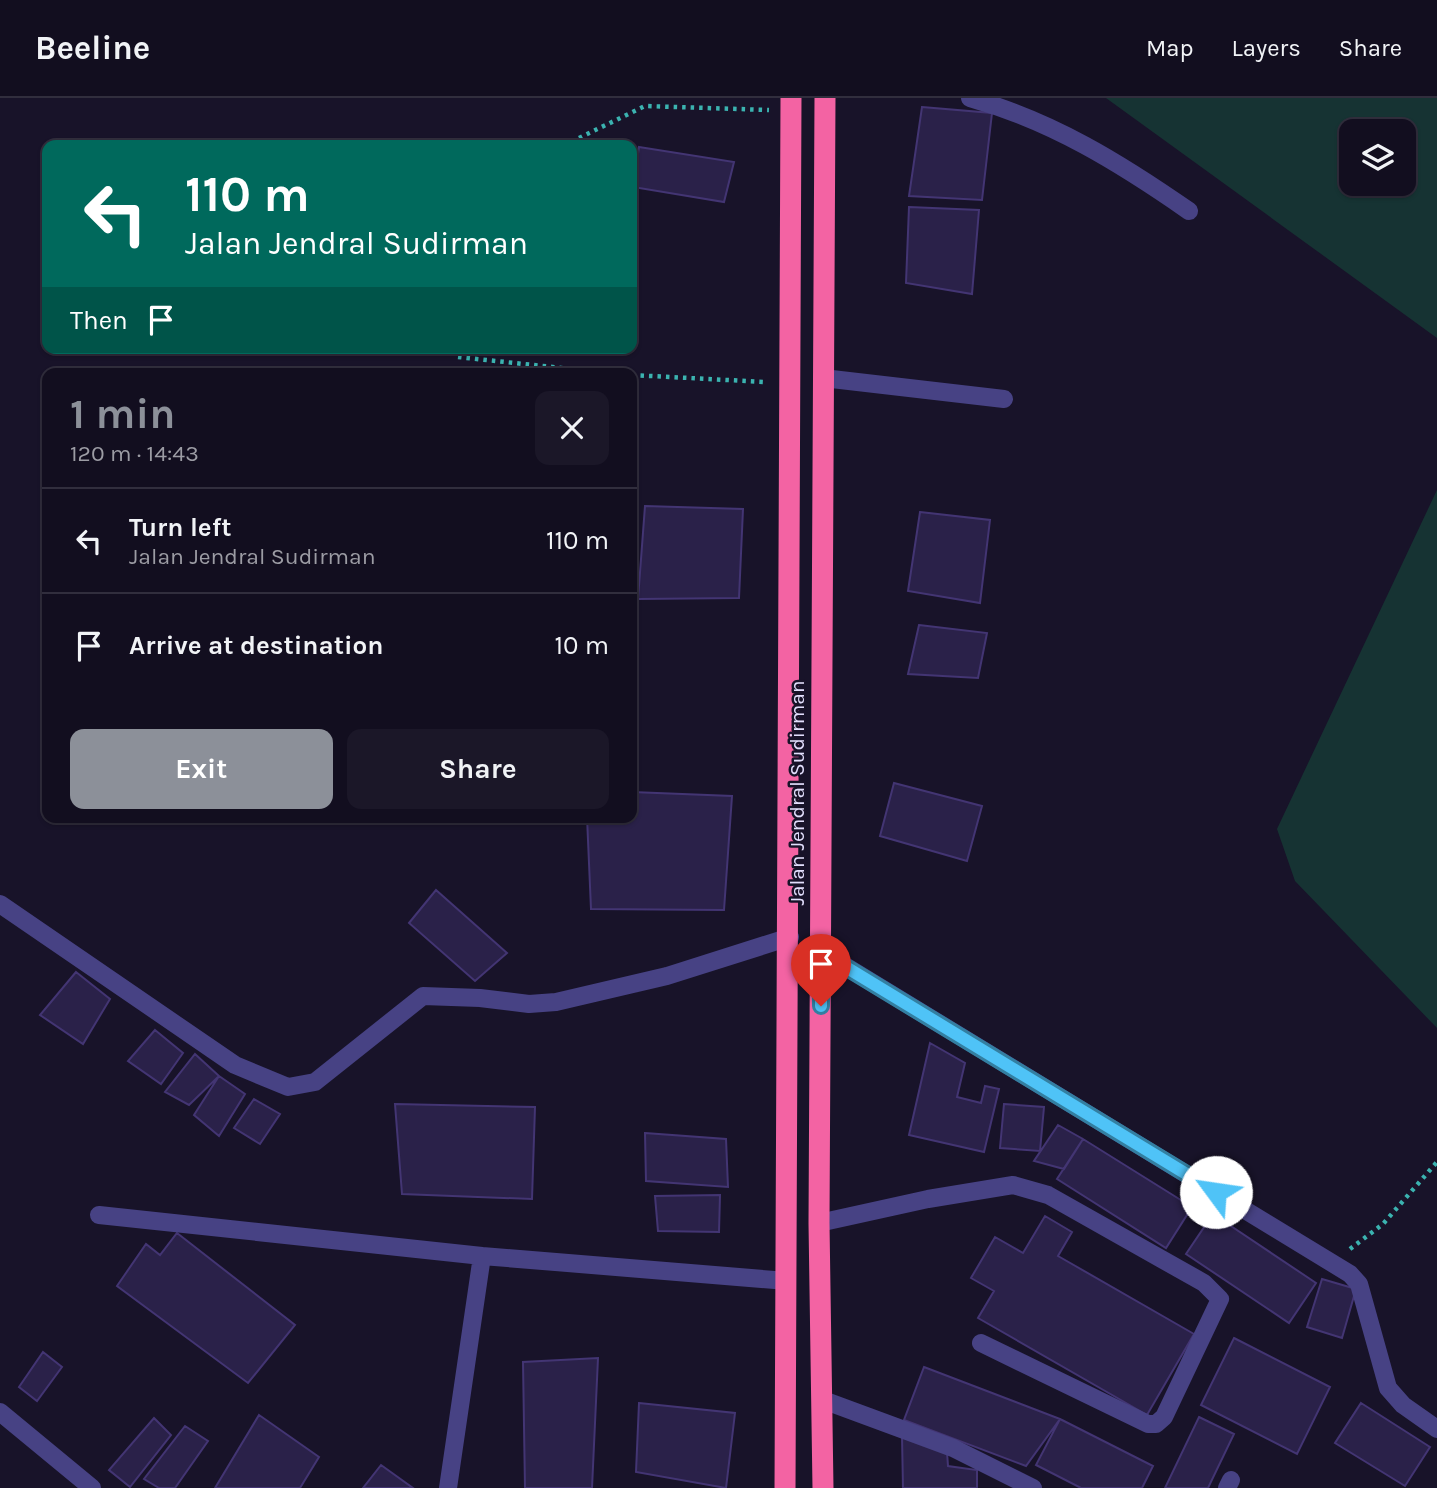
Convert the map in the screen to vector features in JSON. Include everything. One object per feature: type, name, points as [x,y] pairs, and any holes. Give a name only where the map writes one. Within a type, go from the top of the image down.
[{"type":"highway","name":"Jalan Jendral Sudirman","points":[[823,1488],[819,1223],[825,98]]},
{"type":"highway","name":"Jalan Jendral Sudirman","points":[[785,1488],[790,937],[791,103]]},
{"type":"street","points":[[970,98],[1002,107],[1075,138],[1126,167],[1189,211]]},
{"type":"street","points":[[823,378],[1004,399]]},
{"type":"street","points":[[0,904],[235,1065],[288,1087],[316,1082],[423,996],[480,998],[529,1004],[556,1002],[667,976],[790,937]]},
{"type":"street","points":[[821,952],[1350,1274],[1359,1284],[1393,1397],[1437,1429]]},
{"type":"street","points":[[819,1223],[996,1187],[1022,1187],[1048,1195],[1192,1276],[1215,1292],[1220,1299],[1164,1417],[1156,1424],[1148,1424],[981,1343]]},
{"type":"street","points":[[99,1215],[482,1256],[788,1281]]},
{"type":"street","points":[[448,1488],[482,1256]]},
{"type":"street","points":[[823,1400],[953,1448],[1033,1488]]},
{"type":"street","points":[[0,1412],[92,1488]]},
{"type":"path","points":[[579,138],[645,106],[791,103]]},
{"type":"path","points":[[458,357],[562,368]]},
{"type":"path","points":[[637,375],[791,383]]},
{"type":"path","points":[[1332,1263],[1383,1224],[1437,1162]]},
{"type":"green space","points":[[1106,98],[1437,98],[1437,338]]},
{"type":"green space","points":[[1437,490],[1437,1028],[1295,881],[1277,829]]},
{"type":"building","points":[[922,107],[992,113],[982,200],[909,196]]},
{"type":"building","points":[[639,147],[734,162],[724,202],[637,188]]},
{"type":"building","points":[[909,207],[979,210],[972,294],[906,283]]},
{"type":"building","points":[[645,506],[743,509],[739,598],[638,599]]},
{"type":"building","points":[[920,512],[990,520],[980,603],[908,591]]},
{"type":"building","points":[[919,625],[987,633],[978,678],[908,674]]},
{"type":"building","points":[[894,783],[982,806],[967,861],[880,836]]},
{"type":"building","points":[[637,792],[732,796],[724,910],[591,909],[587,823],[637,823]]},
{"type":"building","points":[[436,890],[507,953],[475,981],[409,923]]},
{"type":"building","points":[[76,972],[110,999],[83,1044],[40,1015]]},
{"type":"building","points":[[155,1030],[183,1053],[161,1084],[128,1061]]},
{"type":"building","points":[[930,1043],[965,1063],[957,1097],[981,1103],[985,1086],[999,1089],[984,1152],[909,1135]]},
{"type":"building","points":[[195,1054],[219,1076],[189,1105],[165,1092]]},
{"type":"building","points":[[219,1076],[245,1094],[219,1136],[194,1115]]},
{"type":"building","points":[[254,1099],[280,1114],[260,1144],[234,1128]]},
{"type":"building","points":[[395,1104],[535,1107],[532,1199],[402,1194]]},
{"type":"building","points":[[1004,1104],[1044,1107],[1040,1151],[1000,1148]]},
{"type":"building","points":[[1058,1125],[1083,1139],[1064,1169],[1034,1161]]},
{"type":"building","points":[[645,1133],[726,1139],[728,1187],[646,1181]]},
{"type":"building","points":[[1083,1139],[1192,1207],[1166,1248],[1057,1179]]},
{"type":"building","points":[[720,1195],[719,1232],[658,1231],[655,1196]]},
{"type":"building","points":[[1213,1214],[1316,1283],[1289,1323],[1186,1254]]},
{"type":"building","points":[[1045,1216],[1072,1232],[1058,1256],[1194,1334],[1147,1415],[978,1318],[994,1291],[971,1278],[995,1237],[1023,1253]]},
{"type":"building","points":[[177,1233],[295,1325],[248,1383],[117,1286],[146,1244],[160,1255]]},
{"type":"building","points":[[1322,1279],[1356,1289],[1342,1338],[1307,1327]]},
{"type":"building","points":[[1234,1338],[1330,1387],[1297,1454],[1201,1405]]},
{"type":"building","points":[[43,1352],[62,1367],[37,1401],[19,1387]]},
{"type":"building","points":[[598,1358],[592,1488],[525,1488],[523,1362]]},
{"type":"building","points":[[924,1367],[1060,1419],[1026,1466],[904,1420]]},
{"type":"building","points":[[639,1403],[735,1413],[726,1488],[636,1472]]},
{"type":"building","points":[[1361,1403],[1430,1447],[1405,1486],[1335,1443]]},
{"type":"building","points":[[259,1415],[319,1457],[300,1488],[215,1488]]},
{"type":"building","points":[[1199,1417],[1234,1434],[1208,1488],[1165,1488]]},
{"type":"building","points":[[154,1418],[171,1435],[130,1487],[109,1470]]},
{"type":"building","points":[[1060,1419],[1153,1466],[1142,1488],[1081,1488],[1036,1465]]},
{"type":"building","points":[[185,1426],[208,1441],[175,1488],[159,1488],[144,1479]]},
{"type":"building","points":[[902,1436],[947,1452],[948,1466],[977,1470],[977,1488],[903,1488]]},
{"type":"building","points":[[381,1465],[413,1488],[363,1488]]},
{"type":"route","points":[[821,1006],[821,952],[1216,1192]]}]
